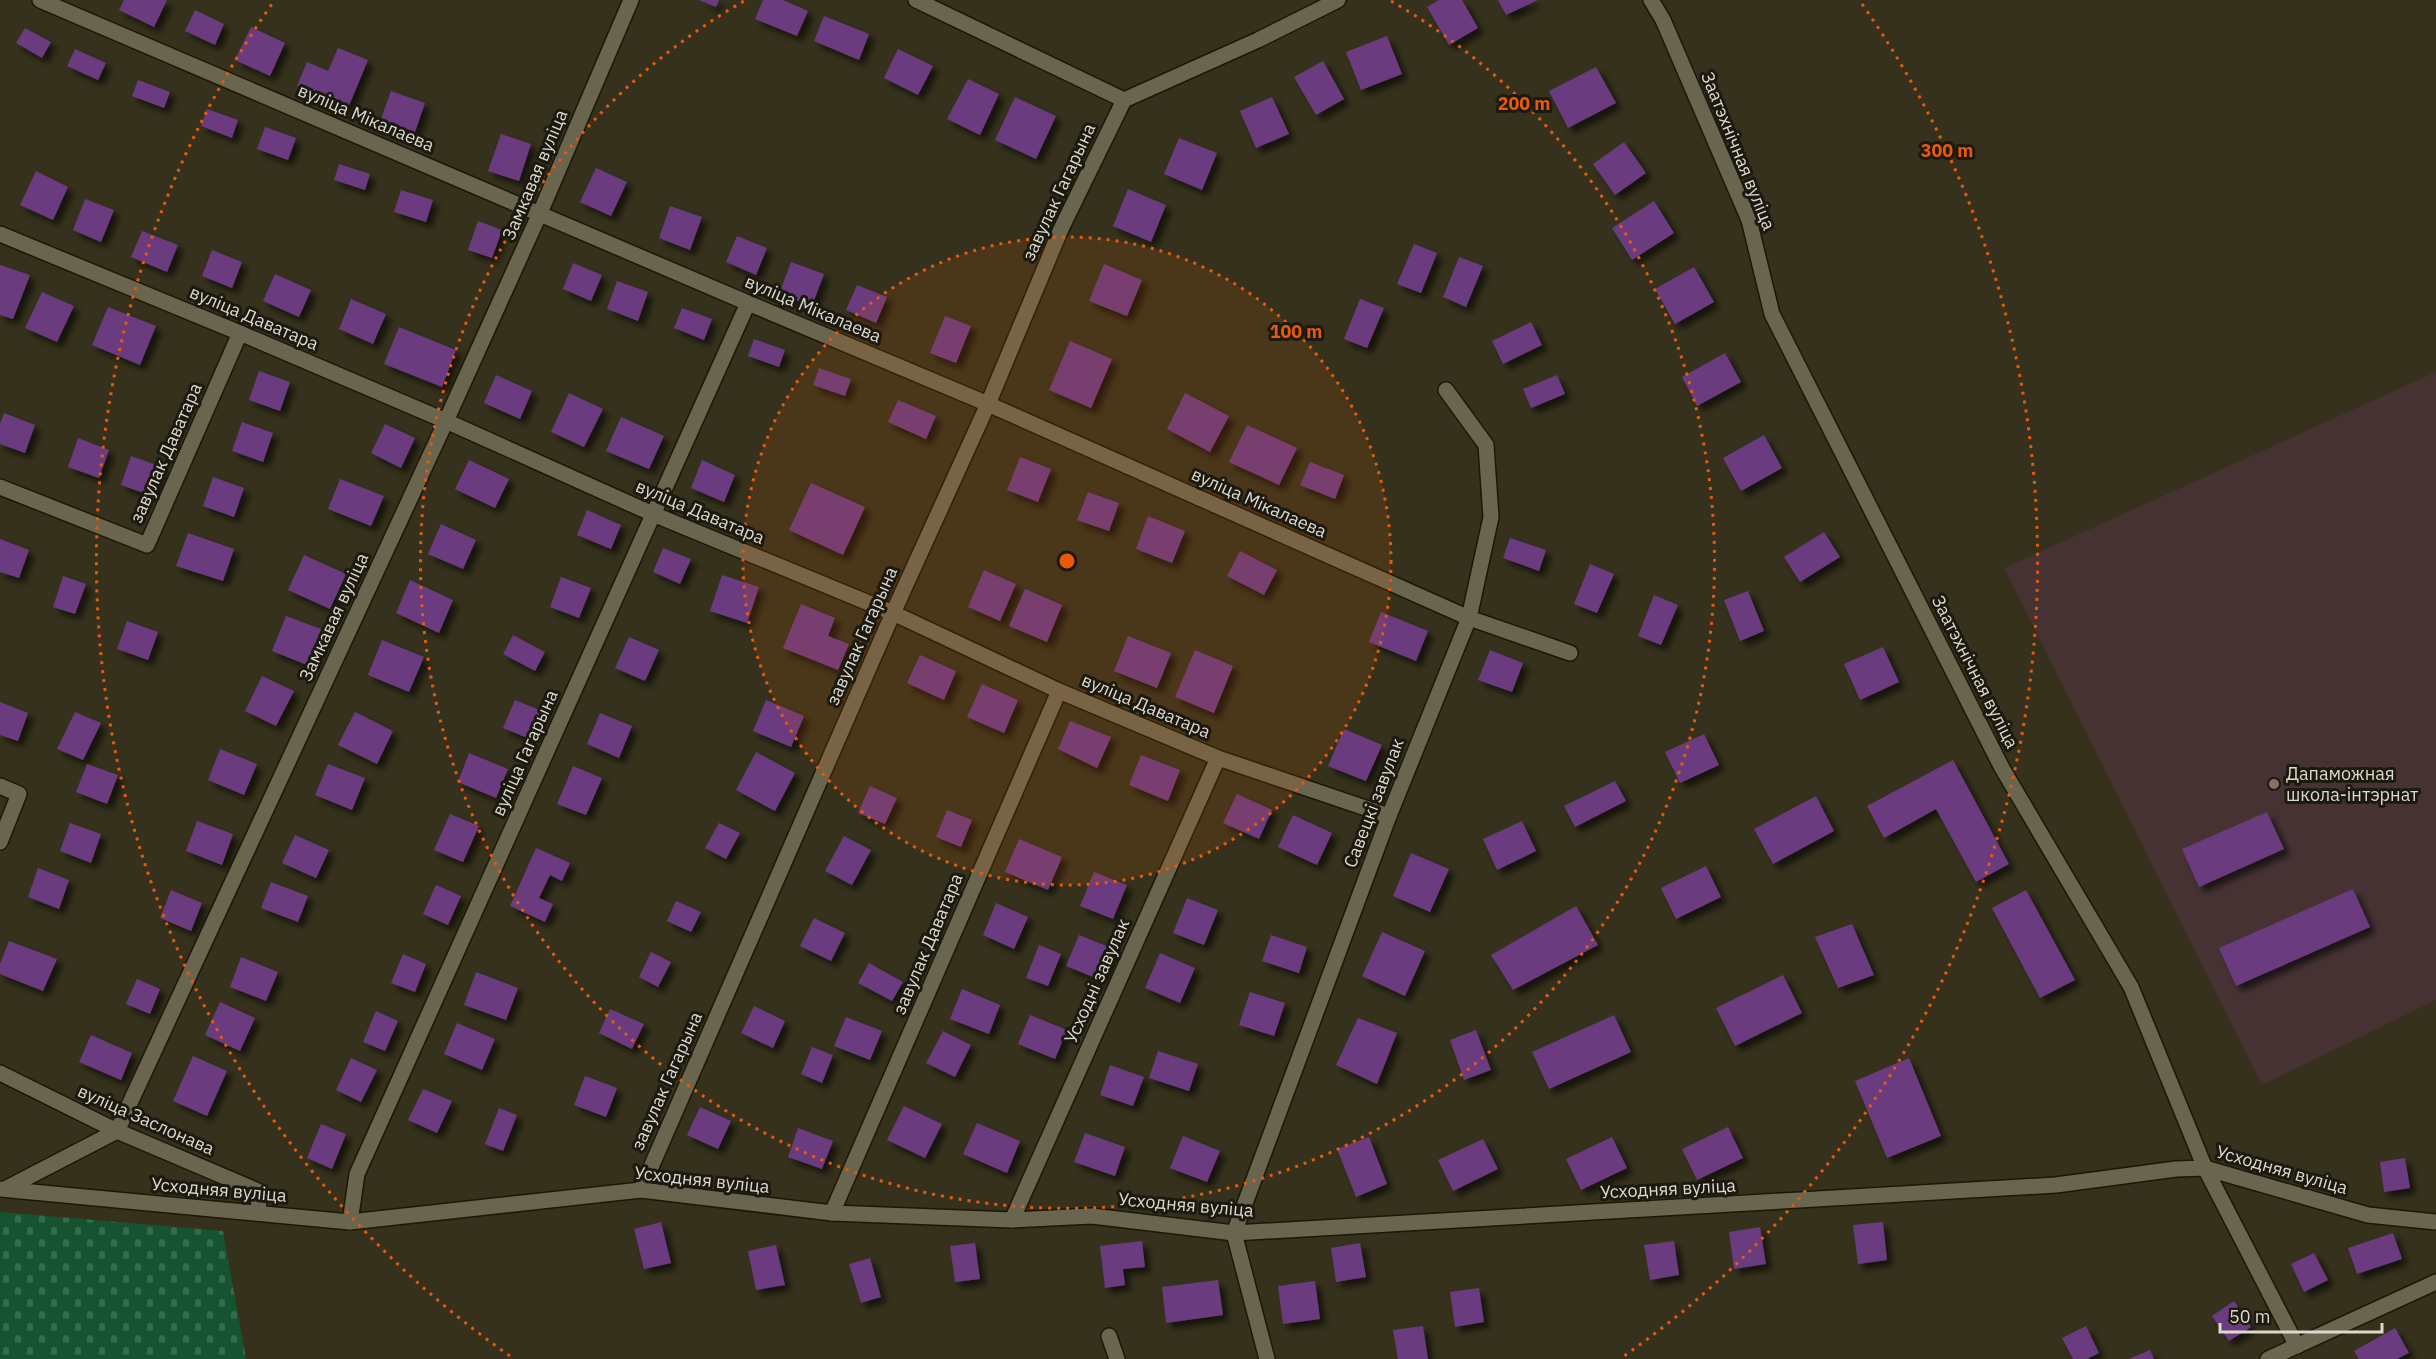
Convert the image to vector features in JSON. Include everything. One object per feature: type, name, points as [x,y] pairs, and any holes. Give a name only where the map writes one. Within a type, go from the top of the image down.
[{"type":"street","name":"вуліца Мікалаева","points":[[40,0],[988,404],[1469,618],[1570,653]]},
{"type":"street","name":"Замкавая вуліца","points":[[117,1131],[446,421],[540,213],[631,0]]},
{"type":"street","points":[[916,0],[1124,100],[1258,40],[1338,0]]},
{"type":"street","name":"Заатэхнічная вуліца","points":[[1651,0],[1663,20],[1749,220],[1772,314],[2002,768],[2131,987],[2205,1168],[2297,1346]]},
{"type":"street","name":"завулак Гагарына","points":[[641,1190],[893,613],[988,404],[1061,229],[1124,100]]},
{"type":"street","name":"вуліца Даватара","points":[[0,234],[240,333],[446,421],[653,514],[893,613],[1059,691],[1218,758],[1389,816]]},
{"type":"street","name":"вуліца Гагарына","points":[[350,1222],[357,1174],[748,303]]},
{"type":"street","name":"завулак Даватара","points":[[0,487],[147,545],[240,333]]},
{"type":"street","name":"Савецкі завулак","points":[[1234,1233],[1389,816],[1469,618],[1491,517],[1486,444],[1446,390]]},
{"type":"street","name":"завулак Даватара","points":[[832,1214],[1059,691]]},
{"type":"street","name":"Усходні завулак","points":[[1012,1221],[1218,758]]},
{"type":"street","points":[[0,786],[19,794],[0,842]]},
{"type":"street","name":"вуліца Заслонава","points":[[0,1073],[117,1131],[258,1191],[259,1213]]},
{"type":"street","points":[[2,1189],[117,1131]]},
{"type":"street","name":"Усходняя вуліца","points":[[2,1189],[350,1222],[641,1190],[832,1214],[1012,1221],[1092,1216],[1234,1233],[2056,1185],[2176,1169],[2205,1168],[2368,1215],[2436,1222]]},
{"type":"street","points":[[1234,1233],[1267,1359]]},
{"type":"street","points":[[2268,1359],[2436,1282]]},
{"type":"street","points":[[1109,1336],[1117,1359]]},
{"type":"shaded area","name":"Дапаможная школа-інтэрнат","points":[[2436,372],[2436,1000],[2262,1085],[2004,568]]},
{"type":"green space","points":[[0,1212],[223,1231],[246,1359],[0,1359]]},
{"type":"building","points":[[124,0],[167,0],[154,27],[119,10]]},
{"type":"building","points":[[699,0],[719,0],[716,7]]},
{"type":"building","points":[[763,0],[783,0],[808,11],[797,36],[755,19]]},
{"type":"building","points":[[1439,0],[1462,0],[1478,28],[1449,45],[1427,7]]},
{"type":"building","points":[[1498,0],[1538,0],[1506,15]]},
{"type":"building","points":[[195,10],[224,24],[215,45],[185,31]]},
{"type":"building","points":[[824,16],[869,34],[859,60],[814,41]]},
{"type":"building","points":[[251,27],[285,43],[270,76],[235,60]]},
{"type":"building","points":[[25,28],[51,42],[42,58],[16,43]]},
{"type":"building","points":[[1387,36],[1402,74],[1361,90],[1346,52]]},
{"type":"building","points":[[338,48],[368,60],[348,108],[297,86],[307,62],[328,71]]},
{"type":"building","points":[[75,49],[106,63],[98,80],[67,66]]},
{"type":"building","points":[[898,49],[933,66],[918,95],[884,78]]},
{"type":"building","points":[[1323,61],[1344,99],[1316,115],[1294,77]]},
{"type":"building","points":[[1596,67],[1616,103],[1568,128],[1549,91]]},
{"type":"building","points":[[968,79],[999,94],[980,135],[947,119]]},
{"type":"building","points":[[138,80],[170,92],[164,108],[132,96]]},
{"type":"building","points":[[391,91],[425,103],[415,132],[381,119]]},
{"type":"building","points":[[1015,97],[1056,116],[1036,159],[995,140]]},
{"type":"building","points":[[1272,97],[1289,134],[1256,148],[1240,111]]},
{"type":"building","points":[[207,109],[238,120],[232,138],[201,126]]},
{"type":"building","points":[[265,127],[296,138],[288,160],[257,149]]},
{"type":"building","points":[[501,134],[531,144],[519,181],[488,171]]},
{"type":"building","points":[[1179,138],[1217,153],[1202,190],[1164,174]]},
{"type":"building","points":[[1624,142],[1646,173],[1615,195],[1593,164]]},
{"type":"building","points":[[339,164],[370,174],[365,190],[334,180]]},
{"type":"building","points":[[596,168],[627,182],[611,216],[580,202]]},
{"type":"building","points":[[36,171],[68,187],[53,220],[20,205]]},
{"type":"building","points":[[1128,189],[1166,205],[1151,242],[1113,226]]},
{"type":"building","points":[[401,190],[433,200],[426,222],[394,212]]},
{"type":"building","points":[[85,199],[114,210],[101,242],[73,230]]},
{"type":"building","points":[[1654,201],[1674,233],[1632,260],[1612,228]]},
{"type":"building","points":[[670,206],[702,217],[690,250],[659,238]]},
{"type":"building","points":[[478,221],[502,230],[492,258],[468,250]]},
{"type":"building","points":[[142,231],[178,245],[167,272],[131,257]]},
{"type":"building","points":[[737,236],[767,248],[756,275],[726,262]]},
{"type":"building","points":[[1414,244],[1437,253],[1421,293],[1397,284]]},
{"type":"building","points":[[212,250],[242,262],[232,288],[202,276]]},
{"type":"building","points":[[1459,257],[1483,266],[1466,307],[1443,297]]},
{"type":"building","points":[[791,262],[824,274],[812,306],[779,294]]},
{"type":"building","points":[[573,263],[602,275],[591,301],[563,289]]},
{"type":"building","points":[[1104,264],[1142,280],[1127,316],[1089,301]]},
{"type":"building","points":[[0,265],[30,275],[13,319],[0,315]]},
{"type":"building","points":[[1694,267],[1714,302],[1675,324],[1655,289]]},
{"type":"building","points":[[275,274],[311,290],[299,317],[263,301]]},
{"type":"building","points":[[617,281],[648,292],[638,321],[607,309]]},
{"type":"building","points":[[857,285],[887,297],[876,323],[846,310]]},
{"type":"building","points":[[42,292],[74,306],[57,342],[25,328]]},
{"type":"building","points":[[351,299],[386,314],[373,344],[339,329]]},
{"type":"building","points":[[1360,299],[1384,308],[1367,348],[1344,339]]},
{"type":"building","points":[[108,307],[156,326],[140,365],[92,345]]},
{"type":"building","points":[[682,308],[712,319],[704,340],[674,328]]},
{"type":"building","points":[[945,316],[971,326],[956,363],[930,353]]},
{"type":"building","points":[[1531,322],[1542,345],[1503,364],[1492,341]]},
{"type":"building","points":[[399,327],[456,350],[442,387],[384,364]]},
{"type":"building","points":[[754,339],[785,350],[779,367],[748,356]]},
{"type":"building","points":[[1070,341],[1112,359],[1091,408],[1049,390]]},
{"type":"building","points":[[1725,353],[1741,382],[1697,406],[1682,377]]},
{"type":"building","points":[[819,368],[851,379],[845,396],[813,385]]},
{"type":"building","points":[[259,371],[290,382],[280,411],[249,400]]},
{"type":"building","points":[[496,375],[532,391],[520,419],[484,403]]},
{"type":"building","points":[[1557,375],[1565,394],[1531,408],[1523,389]]},
{"type":"building","points":[[569,393],[603,409],[584,447],[551,432]]},
{"type":"building","points":[[1185,393],[1229,416],[1210,452],[1167,429]]},
{"type":"building","points":[[898,400],[936,416],[926,439],[888,422]]},
{"type":"building","points":[[4,413],[35,425],[25,453],[0,444],[0,424]]},
{"type":"building","points":[[621,417],[664,436],[649,469],[606,451]]},
{"type":"building","points":[[242,422],[273,433],[263,462],[232,451]]},
{"type":"building","points":[[385,424],[415,438],[401,468],[371,453]]},
{"type":"building","points":[[1247,425],[1297,448],[1279,485],[1229,462]]},
{"type":"building","points":[[1764,435],[1782,468],[1741,491],[1723,458]]},
{"type":"building","points":[[78,438],[109,450],[99,478],[68,467]]},
{"type":"building","points":[[131,456],[162,467],[152,496],[121,485]]},
{"type":"building","points":[[1020,457],[1051,469],[1038,502],[1007,490]]},
{"type":"building","points":[[469,460],[509,479],[495,508],[455,489]]},
{"type":"building","points":[[702,460],[735,475],[724,502],[691,488]]},
{"type":"building","points":[[1310,462],[1344,475],[1335,499],[1300,485]]},
{"type":"building","points":[[213,477],[244,488],[234,517],[203,506]]},
{"type":"building","points":[[340,479],[384,496],[371,526],[328,509]]},
{"type":"building","points":[[811,483],[865,507],[843,555],[789,530]]},
{"type":"building","points":[[1088,492],[1119,503],[1109,531],[1077,520]]},
{"type":"building","points":[[587,510],[621,525],[611,549],[577,535]]},
{"type":"building","points":[[1148,516],[1185,531],[1172,563],[1136,549]]},
{"type":"building","points":[[441,524],[476,540],[463,569],[428,554]]},
{"type":"building","points":[[1824,532],[1840,557],[1800,582],[1784,557]]},
{"type":"building","points":[[188,533],[234,549],[223,581],[176,566]]},
{"type":"building","points":[[1510,538],[1546,550],[1539,571],[1503,558]]},
{"type":"building","points":[[0,539],[29,550],[19,578],[0,572]]},
{"type":"building","points":[[663,548],[691,559],[680,584],[653,572]]},
{"type":"building","points":[[1240,551],[1277,570],[1264,595],[1227,576]]},
{"type":"building","points":[[304,555],[346,574],[330,609],[288,590]]},
{"type":"building","points":[[1590,564],[1614,574],[1597,613],[1574,604]]},
{"type":"building","points":[[984,570],[1016,584],[1000,621],[968,607]]},
{"type":"building","points":[[722,575],[759,587],[747,623],[710,611]]},
{"type":"building","points":[[63,576],[86,584],[75,614],[53,607]]},
{"type":"building","points":[[561,577],[591,588],[579,618],[550,607]]},
{"type":"building","points":[[410,580],[453,600],[439,633],[396,613]]},
{"type":"building","points":[[1025,589],[1062,605],[1047,642],[1009,626]]},
{"type":"building","points":[[1748,591],[1764,631],[1740,641],[1724,600]]},
{"type":"building","points":[[1654,595],[1678,605],[1661,645],[1638,636]]},
{"type":"building","points":[[801,604],[835,618],[828,636],[849,644],[838,670],[783,648]]},
{"type":"building","points":[[1381,612],[1428,631],[1416,661],[1369,642]]},
{"type":"building","points":[[286,616],[321,629],[307,665],[272,651]]},
{"type":"building","points":[[127,621],[158,632],[148,660],[117,649]]},
{"type":"building","points":[[513,635],[545,652],[535,671],[503,654]]},
{"type":"building","points":[[1128,636],[1171,653],[1157,688],[1114,671]]},
{"type":"building","points":[[629,637],[659,650],[645,681],[615,668]]},
{"type":"building","points":[[382,640],[424,657],[409,692],[368,675]]},
{"type":"building","points":[[1883,647],[1899,682],[1860,700],[1844,664]]},
{"type":"building","points":[[1195,650],[1233,666],[1214,713],[1175,697]]},
{"type":"building","points":[[1490,650],[1523,663],[1512,692],[1478,680]]},
{"type":"building","points":[[920,655],[956,671],[944,700],[907,683]]},
{"type":"building","points":[[262,676],[294,691],[276,726],[245,711]]},
{"type":"building","points":[[982,684],[1018,700],[1004,733],[967,717]]},
{"type":"building","points":[[515,700],[542,711],[530,739],[503,728]]},
{"type":"building","points":[[766,700],[804,716],[791,747],[753,731]]},
{"type":"building","points":[[0,702],[28,713],[18,741],[0,735]]},
{"type":"building","points":[[75,712],[101,723],[83,760],[57,749]]},
{"type":"building","points":[[355,712],[393,731],[377,764],[338,745]]},
{"type":"building","points":[[600,713],[632,726],[619,758],[587,744]]},
{"type":"building","points":[[1070,721],[1111,737],[1097,768],[1058,749]]},
{"type":"building","points":[[1344,729],[1382,745],[1366,781],[1328,766]]},
{"type":"building","points":[[1704,734],[1719,765],[1680,783],[1665,752]]},
{"type":"building","points":[[220,749],[257,764],[244,795],[208,780]]},
{"type":"building","points":[[756,752],[795,773],[775,811],[736,790]]},
{"type":"building","points":[[469,753],[508,769],[496,798],[458,782]]},
{"type":"building","points":[[1141,755],[1180,770],[1168,801],[1129,785]]},
{"type":"building","points":[[1953,760],[2009,864],[1976,882],[1936,809],[1884,838],[1867,806]]},
{"type":"building","points":[[87,764],[118,775],[107,804],[76,792]]},
{"type":"building","points":[[328,764],[365,778],[352,810],[315,795]]},
{"type":"building","points":[[573,766],[602,778],[586,815],[557,804]]},
{"type":"building","points":[[1615,781],[1626,801],[1575,827],[1564,806]]},
{"type":"building","points":[[870,786],[897,798],[885,824],[858,813]]},
{"type":"building","points":[[1237,794],[1272,810],[1259,839],[1223,823]]},
{"type":"building","points":[[1816,796],[1834,831],[1773,864],[1754,829]]},
{"type":"building","points":[[947,810],[972,820],[961,847],[936,837]]},
{"type":"building","points":[[2267,812],[2284,849],[2199,887],[2182,849]]},
{"type":"building","points":[[450,814],[479,826],[463,862],[434,850]]},
{"type":"building","points":[[1293,815],[1332,833],[1317,865],[1278,847]]},
{"type":"building","points":[[197,821],[233,834],[222,865],[186,851]]},
{"type":"building","points":[[1522,821],[1536,851],[1497,870],[1483,839]]},
{"type":"building","points":[[70,823],[101,834],[91,863],[60,851]]},
{"type":"building","points":[[719,823],[740,833],[726,859],[705,848]]},
{"type":"building","points":[[295,835],[329,850],[316,878],[282,863]]},
{"type":"building","points":[[844,836],[871,850],[852,885],[825,871]]},
{"type":"building","points":[[1019,839],[1062,857],[1048,890],[1005,872]]},
{"type":"building","points":[[536,848],[570,863],[562,881],[550,875],[539,898],[553,904],[545,922],[510,906]]},
{"type":"building","points":[[1411,853],[1449,869],[1430,912],[1393,896]]},
{"type":"building","points":[[1706,866],[1721,897],[1676,919],[1661,888]]},
{"type":"building","points":[[38,868],[69,880],[59,909],[28,897]]},
{"type":"building","points":[[1094,872],[1127,885],[1113,919],[1080,906]]},
{"type":"building","points":[[271,882],[308,896],[298,922],[261,908]]},
{"type":"building","points":[[436,885],[461,896],[448,925],[423,914]]},
{"type":"building","points":[[2353,889],[2370,927],[2236,986],[2219,948]]},
{"type":"building","points":[[171,890],[202,903],[191,931],[160,918]]},
{"type":"building","points":[[2026,890],[2075,980],[2040,998],[1992,908]]},
{"type":"building","points":[[1187,898],[1218,910],[1204,945],[1173,933]]},
{"type":"building","points":[[676,901],[701,912],[691,932],[667,921]]},
{"type":"building","points":[[996,903],[1028,917],[1014,949],[983,935]]},
{"type":"building","points":[[1576,906],[1598,945],[1513,990],[1491,955]]},
{"type":"building","points":[[814,918],[845,933],[831,961],[800,946]]},
{"type":"building","points":[[1852,924],[1874,975],[1838,988],[1815,937]]},
{"type":"building","points":[[1382,932],[1425,951],[1405,996],[1362,976]]},
{"type":"building","points":[[1079,935],[1114,949],[1100,980],[1066,966]]},
{"type":"building","points":[[1271,935],[1307,947],[1299,973],[1262,961]]},
{"type":"building","points":[[9,941],[57,959],[43,991],[0,974],[0,964]]},
{"type":"building","points":[[1039,945],[1061,954],[1048,986],[1026,978]]},
{"type":"building","points":[[651,952],[671,962],[658,987],[639,977]]},
{"type":"building","points":[[1160,953],[1195,968],[1180,1003],[1145,988]]},
{"type":"building","points":[[403,954],[426,964],[415,992],[391,983]]},
{"type":"building","points":[[241,957],[278,972],[266,1001],[230,987]]},
{"type":"building","points":[[869,963],[903,982],[892,1001],[858,983]]},
{"type":"building","points":[[476,972],[518,988],[506,1020],[464,1005]]},
{"type":"building","points":[[1783,975],[1802,1013],[1735,1046],[1716,1008]]},
{"type":"building","points":[[137,979],[160,989],[150,1014],[126,1004]]},
{"type":"building","points":[[962,989],[1000,1005],[989,1034],[950,1019]]},
{"type":"building","points":[[1250,992],[1285,1003],[1274,1036],[1239,1025]]},
{"type":"building","points":[[220,1002],[255,1018],[240,1051],[205,1035]]},
{"type":"building","points":[[754,1006],[785,1021],[773,1048],[741,1033]]},
{"type":"building","points":[[610,1009],[644,1024],[632,1049],[599,1033]]},
{"type":"building","points":[[376,1011],[398,1021],[385,1051],[363,1042]]},
{"type":"building","points":[[1030,1015],[1067,1030],[1055,1059],[1018,1044]]},
{"type":"building","points":[[1614,1015],[1631,1052],[1549,1089],[1532,1052]]},
{"type":"building","points":[[846,1017],[882,1031],[870,1060],[834,1046]]},
{"type":"building","points":[[1358,1018],[1397,1033],[1377,1084],[1336,1065]]},
{"type":"building","points":[[457,1023],[495,1039],[482,1070],[444,1054]]},
{"type":"building","points":[[1476,1030],[1491,1070],[1464,1080],[1450,1040]]},
{"type":"building","points":[[943,1031],[971,1045],[955,1077],[926,1063]]},
{"type":"building","points":[[91,1035],[132,1053],[121,1080],[79,1062]]},
{"type":"building","points":[[812,1047],[833,1055],[822,1083],[801,1074]]},
{"type":"building","points":[[1158,1051],[1198,1064],[1189,1091],[1149,1078]]},
{"type":"building","points":[[193,1056],[227,1071],[207,1116],[173,1101]]},
{"type":"building","points":[[351,1058],[377,1070],[361,1102],[336,1090]]},
{"type":"building","points":[[1909,1058],[1941,1136],[1887,1158],[1855,1081]]},
{"type":"building","points":[[1110,1065],[1144,1077],[1133,1106],[1100,1095]]},
{"type":"building","points":[[585,1076],[617,1088],[606,1117],[574,1105]]},
{"type":"building","points":[[423,1089],[452,1101],[437,1133],[408,1120]]},
{"type":"building","points":[[904,1106],[942,1124],[925,1158],[887,1140]]},
{"type":"building","points":[[700,1107],[731,1121],[718,1149],[687,1135]]},
{"type":"building","points":[[499,1108],[517,1115],[503,1151],[485,1144]]},
{"type":"building","points":[[977,1123],[1020,1141],[1007,1173],[963,1154]]},
{"type":"building","points":[[321,1124],[346,1134],[332,1169],[307,1158]]},
{"type":"building","points":[[1728,1127],[1743,1158],[1697,1180],[1682,1149]]},
{"type":"building","points":[[798,1128],[833,1141],[822,1169],[788,1157]]},
{"type":"building","points":[[1085,1133],[1125,1147],[1115,1176],[1074,1162]]},
{"type":"building","points":[[1183,1136],[1220,1151],[1207,1182],[1170,1168]]},
{"type":"building","points":[[1369,1137],[1387,1184],[1356,1197],[1337,1149]]},
{"type":"building","points":[[1612,1137],[1627,1168],[1581,1190],[1566,1159]]},
{"type":"building","points":[[1483,1139],[1498,1169],[1453,1191],[1438,1160]]},
{"type":"building","points":[[2405,1158],[2410,1188],[2384,1192],[2380,1162]]},
{"type":"building","points":[[661,1222],[671,1263],[644,1269],[634,1229]]},
{"type":"building","points":[[1883,1222],[1887,1260],[1858,1264],[1853,1225]]},
{"type":"building","points":[[1760,1227],[1766,1264],[1734,1269],[1729,1232]]},
{"type":"building","points":[[2393,1233],[2402,1259],[2357,1274],[2348,1248]]},
{"type":"building","points":[[1142,1241],[1145,1267],[1123,1269],[1125,1285],[1105,1288],[1100,1246]]},
{"type":"building","points":[[1674,1241],[1679,1275],[1650,1280],[1644,1245]]},
{"type":"building","points":[[975,1243],[980,1279],[955,1282],[950,1246]]},
{"type":"building","points":[[1360,1243],[1366,1277],[1336,1282],[1331,1248]]},
{"type":"building","points":[[776,1245],[785,1285],[756,1290],[748,1251]]},
{"type":"building","points":[[2314,1253],[2328,1280],[2304,1292],[2291,1264]]},
{"type":"building","points":[[870,1258],[881,1297],[861,1303],[849,1264]]},
{"type":"building","points":[[1218,1280],[1223,1315],[1166,1323],[1162,1287]]},
{"type":"building","points":[[1315,1281],[1320,1319],[1283,1324],[1278,1286]]},
{"type":"building","points":[[1479,1288],[1484,1322],[1455,1327],[1450,1292]]},
{"type":"building","points":[[2234,1301],[2251,1327],[2229,1341],[2212,1316]]},
{"type":"building","points":[[1423,1326],[1428,1359],[1398,1359],[1393,1330]]},
{"type":"building","points":[[2086,1326],[2099,1353],[2087,1359],[2073,1359],[2062,1338]]},
{"type":"building","points":[[2395,1328],[2409,1353],[2397,1359],[2359,1359],[2354,1351]]},
{"type":"building","points":[[2150,1350],[2154,1359],[2129,1359]]},
{"type":"place","name":"Дапаможная школа-інтэрнат","points":[[2274,784]]}]
